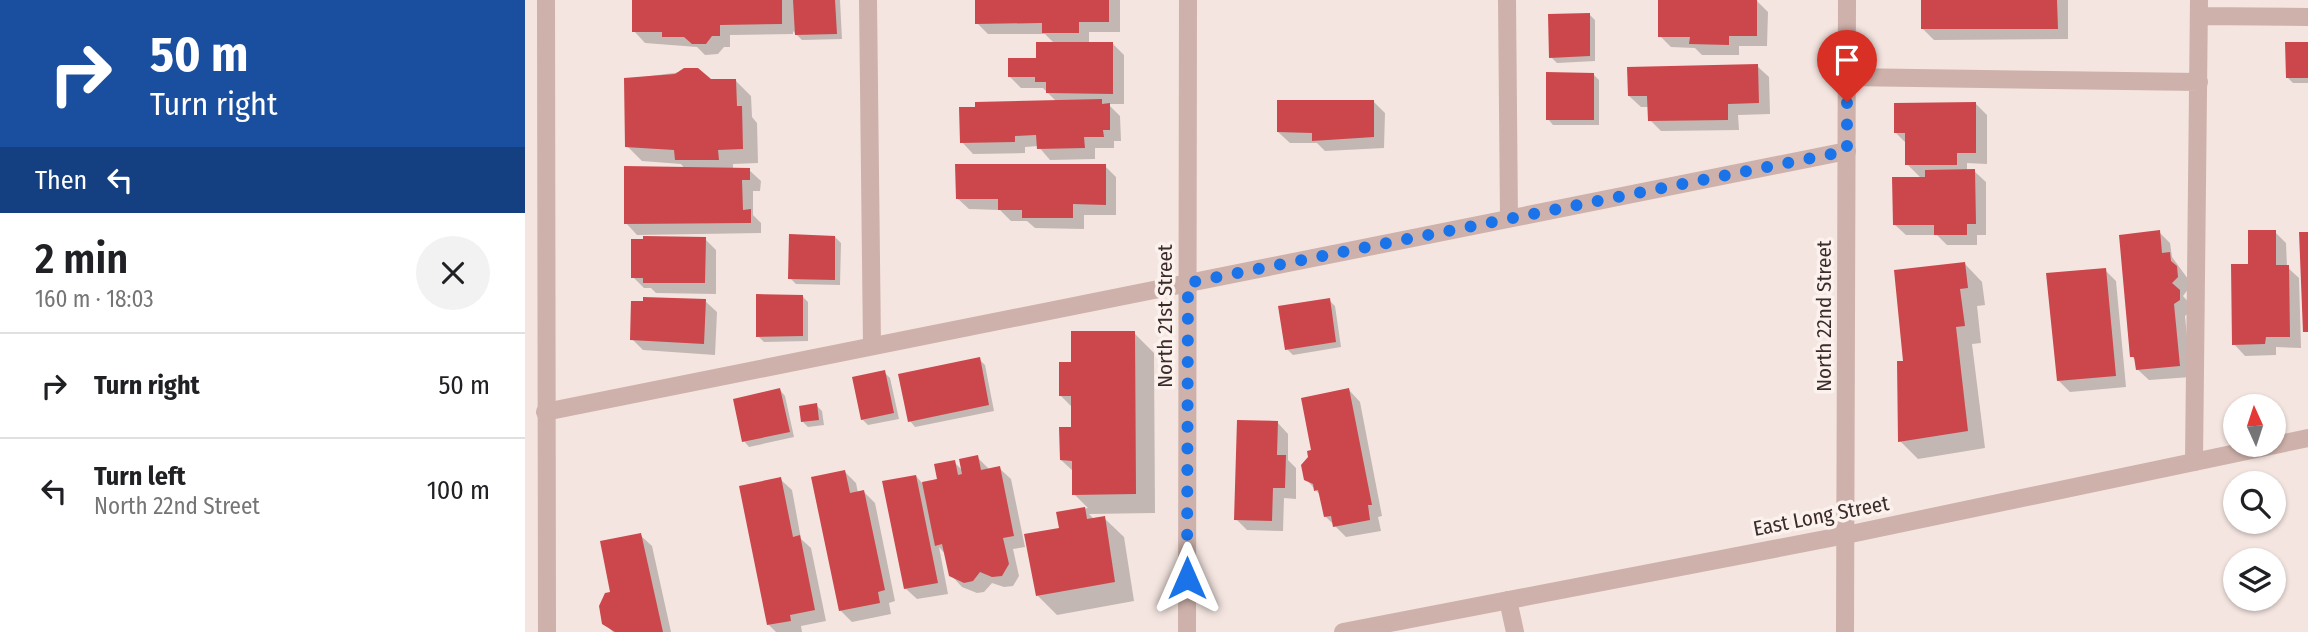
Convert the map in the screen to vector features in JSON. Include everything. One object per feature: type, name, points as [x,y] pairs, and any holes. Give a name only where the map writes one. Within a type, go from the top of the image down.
[{"type":"street","points":[[546,0],[547,632]]},
{"type":"street","points":[[868,0],[872,346]]},
{"type":"street","name":"North 21st Street","points":[[1187,632],[1188,0]]},
{"type":"street","points":[[1507,0],[1509,219]]},
{"type":"street","name":"North 22nd Street","points":[[1845,632],[1847,0]]},
{"type":"street","points":[[2194,462],[2199,8],[2308,17]]},
{"type":"street","points":[[1847,77],[2199,82]]},
{"type":"street","points":[[545,412],[1847,151]]},
{"type":"street","name":"East Long Street","points":[[1343,632],[1846,535],[2308,438]]},
{"type":"street","points":[[1508,600],[1515,632]]},
{"type":"building","points":[[632,0],[782,0],[782,24],[720,25],[720,36],[712,36],[706,44],[692,44],[684,37],[662,37],[662,32],[632,32]]},
{"type":"building","points":[[793,0],[835,0],[837,34],[795,35]]},
{"type":"building","points":[[975,0],[1109,0],[1109,22],[1079,22],[1079,33],[1042,33],[1042,23],[975,24]]},
{"type":"building","points":[[1658,0],[1757,0],[1757,36],[1729,36],[1729,45],[1689,44],[1690,37],[1658,37]]},
{"type":"building","points":[[1921,0],[2057,0],[2058,29],[1921,29]]},
{"type":"building","points":[[1590,13],[1590,56],[1549,58],[1548,14]]},
{"type":"building","points":[[1036,42],[1113,42],[1113,94],[1046,93],[1046,82],[1035,82],[1035,77],[1008,77],[1008,58],[1036,58]]},
{"type":"building","points":[[2285,42],[2308,42],[2308,78],[2286,78]]},
{"type":"building","points":[[1758,64],[1759,103],[1728,104],[1728,120],[1648,121],[1647,96],[1628,96],[1627,67]]},
{"type":"building","points":[[684,68],[698,68],[711,79],[736,79],[737,106],[742,106],[743,149],[718,150],[719,160],[675,160],[674,150],[625,147],[624,78],[675,74]]},
{"type":"building","points":[[1546,72],[1594,73],[1594,120],[1546,120]]},
{"type":"building","points":[[1102,99],[1102,104],[1110,103],[1110,130],[1103,130],[1104,137],[1084,137],[1085,148],[1037,149],[1036,135],[1015,136],[1015,142],[960,143],[959,107],[975,107],[975,102]]},
{"type":"building","points":[[1277,100],[1374,100],[1374,137],[1312,141],[1312,133],[1277,132]]},
{"type":"building","points":[[1976,102],[1976,153],[1957,153],[1957,165],[1905,165],[1905,133],[1894,133],[1894,103]]},
{"type":"building","points":[[955,164],[1106,164],[1106,205],[1073,204],[1073,218],[1022,218],[1022,210],[998,210],[998,199],[956,199]]},
{"type":"building","points":[[624,166],[750,168],[750,180],[742,180],[743,210],[751,209],[751,223],[624,224]]},
{"type":"building","points":[[1975,169],[1976,224],[1967,224],[1967,235],[1934,235],[1934,225],[1893,225],[1892,177],[1925,177],[1925,170]]},
{"type":"building","points":[[2160,230],[2162,253],[2170,252],[2171,261],[2177,266],[2178,277],[2172,283],[2180,290],[2180,300],[2174,304],[2180,366],[2136,370],[2134,357],[2130,357],[2119,235]]},
{"type":"building","points":[[2248,230],[2276,230],[2276,265],[2289,265],[2290,337],[2266,337],[2265,344],[2232,345],[2231,264],[2248,264]]},
{"type":"building","points":[[2299,232],[2308,232],[2308,332],[2303,332]]},
{"type":"building","points":[[789,234],[835,236],[835,280],[788,279]]},
{"type":"building","points":[[643,236],[706,237],[705,283],[643,283],[643,278],[631,278],[631,239],[643,239]]},
{"type":"building","points":[[1965,262],[1968,288],[1960,289],[1965,326],[1956,327],[1968,431],[1898,442],[1897,361],[1903,361],[1894,270]]},
{"type":"building","points":[[2106,268],[2116,376],[2057,381],[2046,273]]},
{"type":"building","points":[[756,294],[803,295],[803,336],[756,337]]},
{"type":"building","points":[[643,297],[706,299],[704,344],[630,340],[631,301],[643,301]]},
{"type":"building","points":[[1330,298],[1336,342],[1285,350],[1278,306]]},
{"type":"building","points":[[1071,331],[1135,331],[1136,494],[1072,495],[1072,461],[1060,460],[1059,427],[1071,427],[1071,396],[1059,396],[1059,362],[1071,362]]},
{"type":"building","points":[[980,357],[989,405],[908,422],[898,374]]},
{"type":"building","points":[[885,370],[894,413],[861,420],[852,377]]},
{"type":"building","points":[[780,388],[790,432],[742,442],[733,399]]},
{"type":"building","points":[[1349,388],[1372,505],[1368,505],[1370,520],[1333,527],[1331,516],[1324,517],[1318,490],[1314,491],[1313,484],[1304,480],[1301,465],[1308,457],[1307,451],[1311,450],[1301,398]]},
{"type":"building","points":[[817,403],[819,420],[801,422],[799,406]]},
{"type":"building","points":[[1237,420],[1278,421],[1277,455],[1286,455],[1285,488],[1273,488],[1272,521],[1234,520]]},
{"type":"building","points":[[978,455],[981,470],[1000,466],[1014,536],[1003,538],[1009,564],[1002,576],[992,577],[980,572],[973,581],[964,583],[949,576],[942,544],[935,546],[922,482],[937,479],[934,464],[955,460],[958,475],[962,474],[959,459]]},
{"type":"building","points":[[845,470],[850,493],[864,490],[885,590],[878,592],[880,603],[839,611],[811,477]]},
{"type":"building","points":[[916,475],[938,583],[904,589],[882,481]]},
{"type":"building","points":[[781,477],[793,537],[800,535],[815,610],[790,615],[791,621],[767,625],[739,486]]},
{"type":"building","points":[[1085,507],[1087,519],[1105,516],[1115,582],[1036,596],[1024,534],[1059,528],[1056,512]]},
{"type":"building","points":[[641,533],[663,632],[615,632],[602,624],[599,606],[605,593],[610,592],[600,541]]},
{"type":"route","points":[[1187,578],[1188,283],[1847,151],[1847,102]]}]
